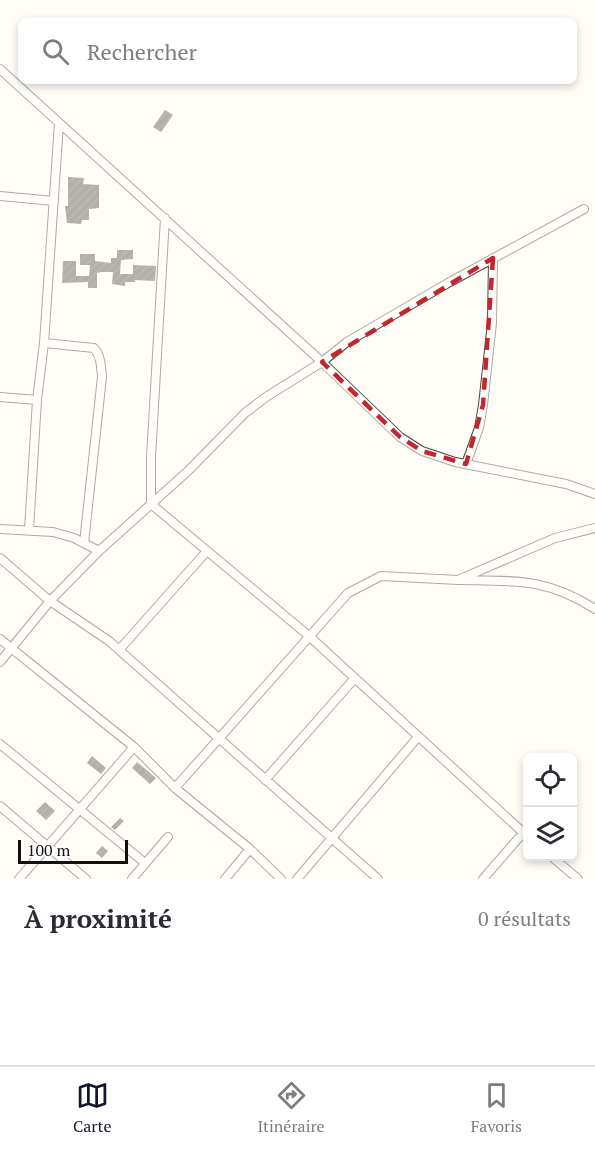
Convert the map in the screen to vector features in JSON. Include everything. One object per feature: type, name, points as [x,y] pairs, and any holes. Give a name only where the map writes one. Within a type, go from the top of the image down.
[{"type":"street","points":[[0,69],[322,362],[400,437],[422,451],[466,464],[566,484],[595,494]]},
{"type":"street","points":[[28,530],[59,123]]},
{"type":"street","points":[[0,196],[54,201]]},
{"type":"street","points":[[0,662],[50,601],[99,551],[245,413],[322,362],[347,342],[493,258],[584,209]]},
{"type":"street","points":[[165,218],[151,457],[151,504],[309,636],[523,833]]},
{"type":"street","points":[[466,464],[479,428],[483,405],[492,323],[493,258]]},
{"type":"street","points":[[44,343],[94,348],[99,353],[101,362],[102,377],[84,543]]},
{"type":"street","points":[[0,398],[38,400]]},
{"type":"street","points":[[458,580],[555,538],[595,528]]},
{"type":"street","points":[[0,529],[53,532],[74,538],[99,551]]},
{"type":"street","points":[[119,650],[207,551]]},
{"type":"street","points":[[0,558],[50,601],[119,650],[378,879]]},
{"type":"street","points":[[175,788],[348,593],[381,576],[523,581],[545,585],[577,597],[595,609]]},
{"type":"street","points":[[0,639],[134,747],[175,788],[250,849],[281,879]]},
{"type":"street","points":[[266,780],[355,678]]},
{"type":"street","points":[[297,879],[418,737]]},
{"type":"street","points":[[0,744],[145,863]]},
{"type":"street","points":[[19,879],[81,811],[134,747]]},
{"type":"street","points":[[0,806],[86,879]]},
{"type":"street","points":[[132,879],[168,837]]},
{"type":"street","points":[[483,879],[523,837]]},
{"type":"street","points":[[225,879],[250,849]]},
{"type":"street","points":[[557,861],[578,879]]},
{"type":"highlighted area","points":[[493,258],[483,405],[466,464],[422,451],[400,437],[322,362]]},
{"type":"building","points":[[165,110],[173,115],[161,132],[153,127]]},
{"type":"building","points":[[68,177],[84,178],[83,184],[99,185],[99,208],[89,209],[89,220],[82,220],[81,224],[67,223],[65,206],[68,206]]},
{"type":"building","points":[[117,250],[133,250],[133,259],[121,260],[120,274],[133,274],[133,265],[156,266],[155,281],[135,280],[135,282],[125,282],[125,286],[112,284],[113,272],[101,272],[97,273],[97,288],[88,288],[88,282],[62,283],[63,261],[76,261],[76,276],[89,276],[90,265],[80,265],[80,254],[95,254],[95,261],[111,263],[111,258],[117,258]]},
{"type":"building","points":[[92,756],[106,768],[101,774],[87,763]]},
{"type":"building","points":[[137,762],[156,778],[150,784],[132,768]]},
{"type":"building","points":[[45,802],[55,811],[46,820],[36,811]]},
{"type":"building","points":[[120,818],[124,821],[115,830],[111,827]]},
{"type":"building","points":[[102,846],[108,851],[102,858],[96,853]]}]
